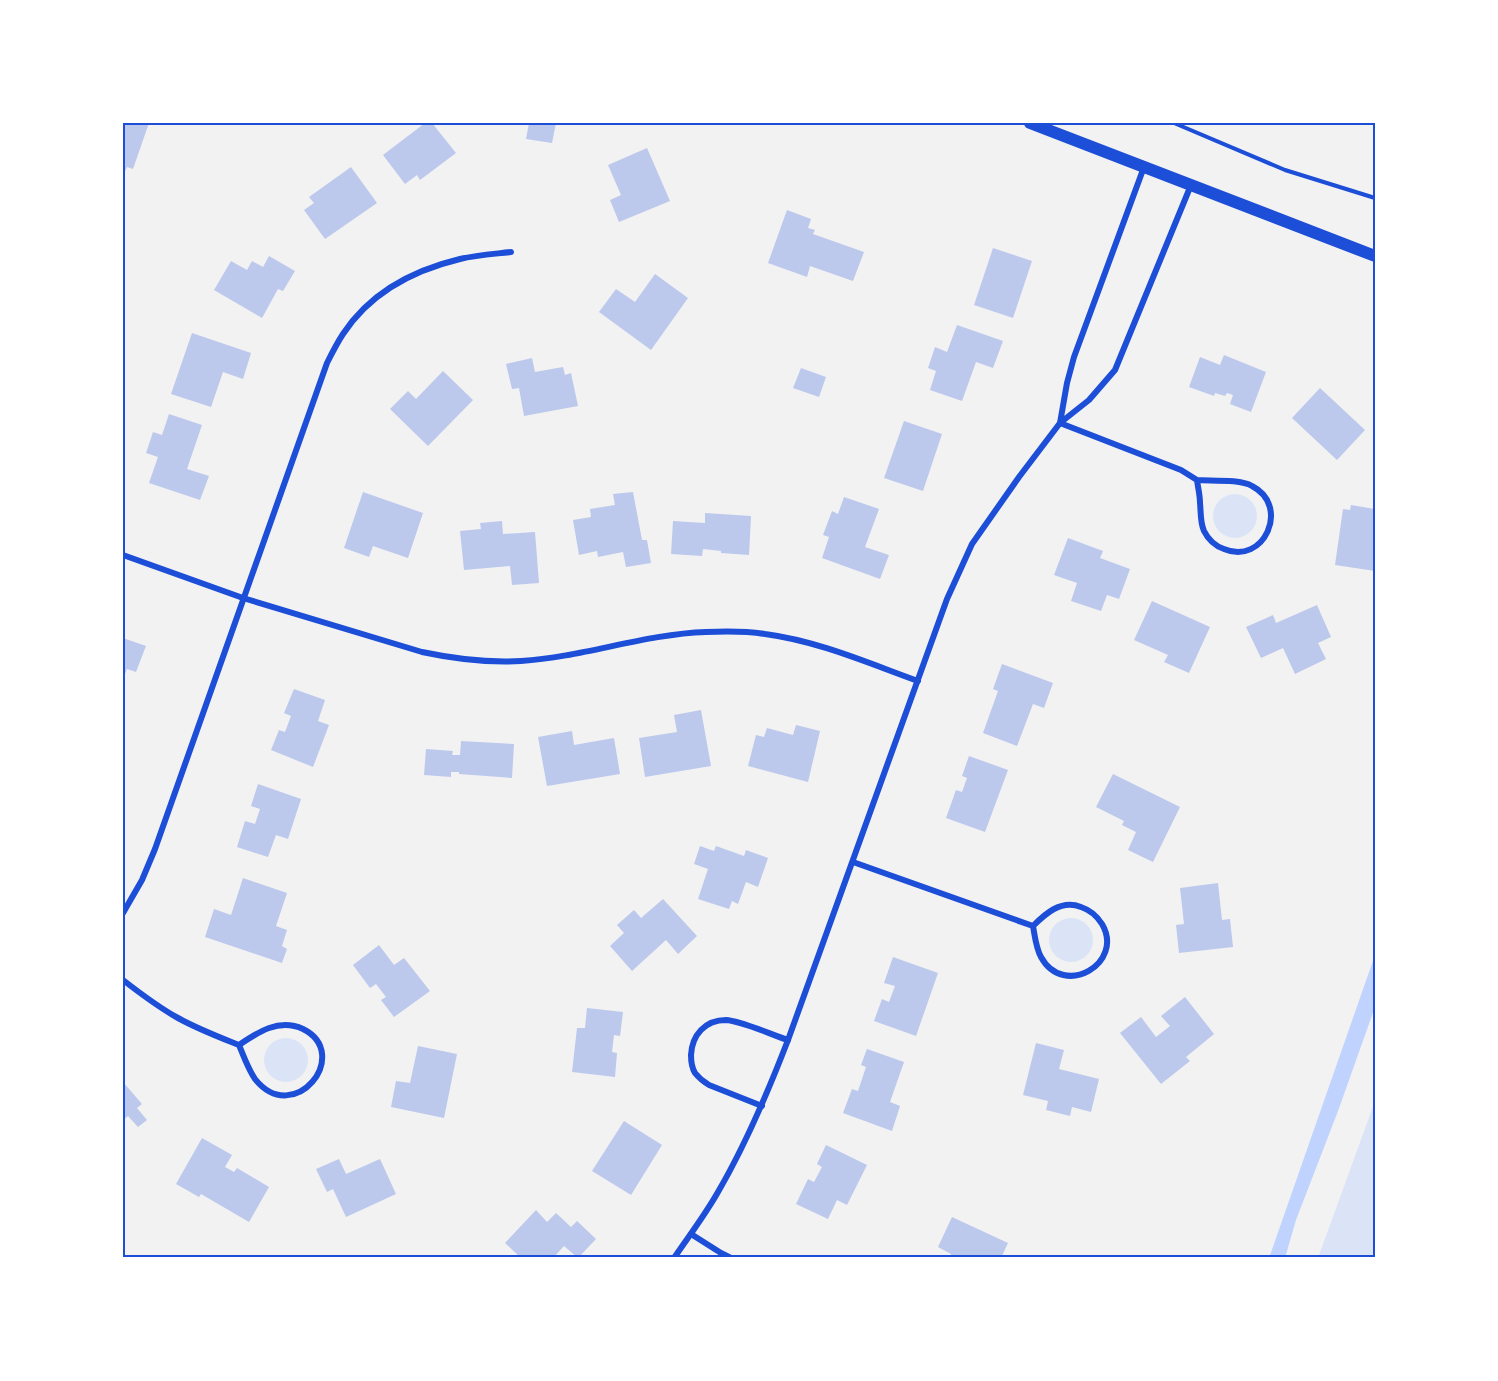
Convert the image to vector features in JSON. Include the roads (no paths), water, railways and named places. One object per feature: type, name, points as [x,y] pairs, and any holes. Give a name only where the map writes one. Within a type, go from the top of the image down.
[{"type":"main road","points":[[1030,123],[1375,256]]},
{"type":"street","points":[[1060,423],[1074,357],[1144,167]]},
{"type":"street","points":[[674,1258],[717,1193],[762,1106],[788,1040],[947,598],[972,544],[1060,423],[1089,400],[1116,370],[1191,185]]},
{"type":"street","points":[[123,913],[152,857],[327,363],[343,334],[358,314],[376,297],[422,270],[462,258],[511,252]]},
{"type":"street","points":[[1060,423],[1181,470],[1197,480],[1240,482],[1252,485],[1267,499],[1272,511],[1271,523],[1261,542],[1253,549],[1230,552],[1209,540],[1203,529],[1197,480]]},
{"type":"street","points":[[123,555],[243,598],[422,652],[471,661],[523,661],[685,633],[745,632],[809,643],[918,681]]},
{"type":"street","points":[[853,861],[1033,926]]},
{"type":"street","points":[[1072,905],[1081,906],[1099,918],[1105,928],[1108,939],[1106,950],[1096,966],[1088,972],[1077,976],[1058,974],[1042,960],[1036,946],[1033,926],[1048,911],[1072,905]]},
{"type":"street","points":[[123,980],[150,1001],[178,1018],[204,1032],[239,1045],[255,1079],[265,1088],[276,1093],[286,1095],[299,1093],[308,1088],[321,1065],[322,1055],[314,1037],[296,1026],[270,1027],[256,1033],[239,1045]]},
{"type":"street","points":[[762,1106],[709,1085],[702,1080],[695,1072],[691,1061],[693,1040],[699,1030],[709,1024],[724,1020],[735,1021],[788,1040]]},
{"type":"street","points":[[691,1234],[731,1258]]},
{"type":"water","points":[[1375,955],[1375,1007],[1296,1220],[1285,1258],[1269,1258]]}]
